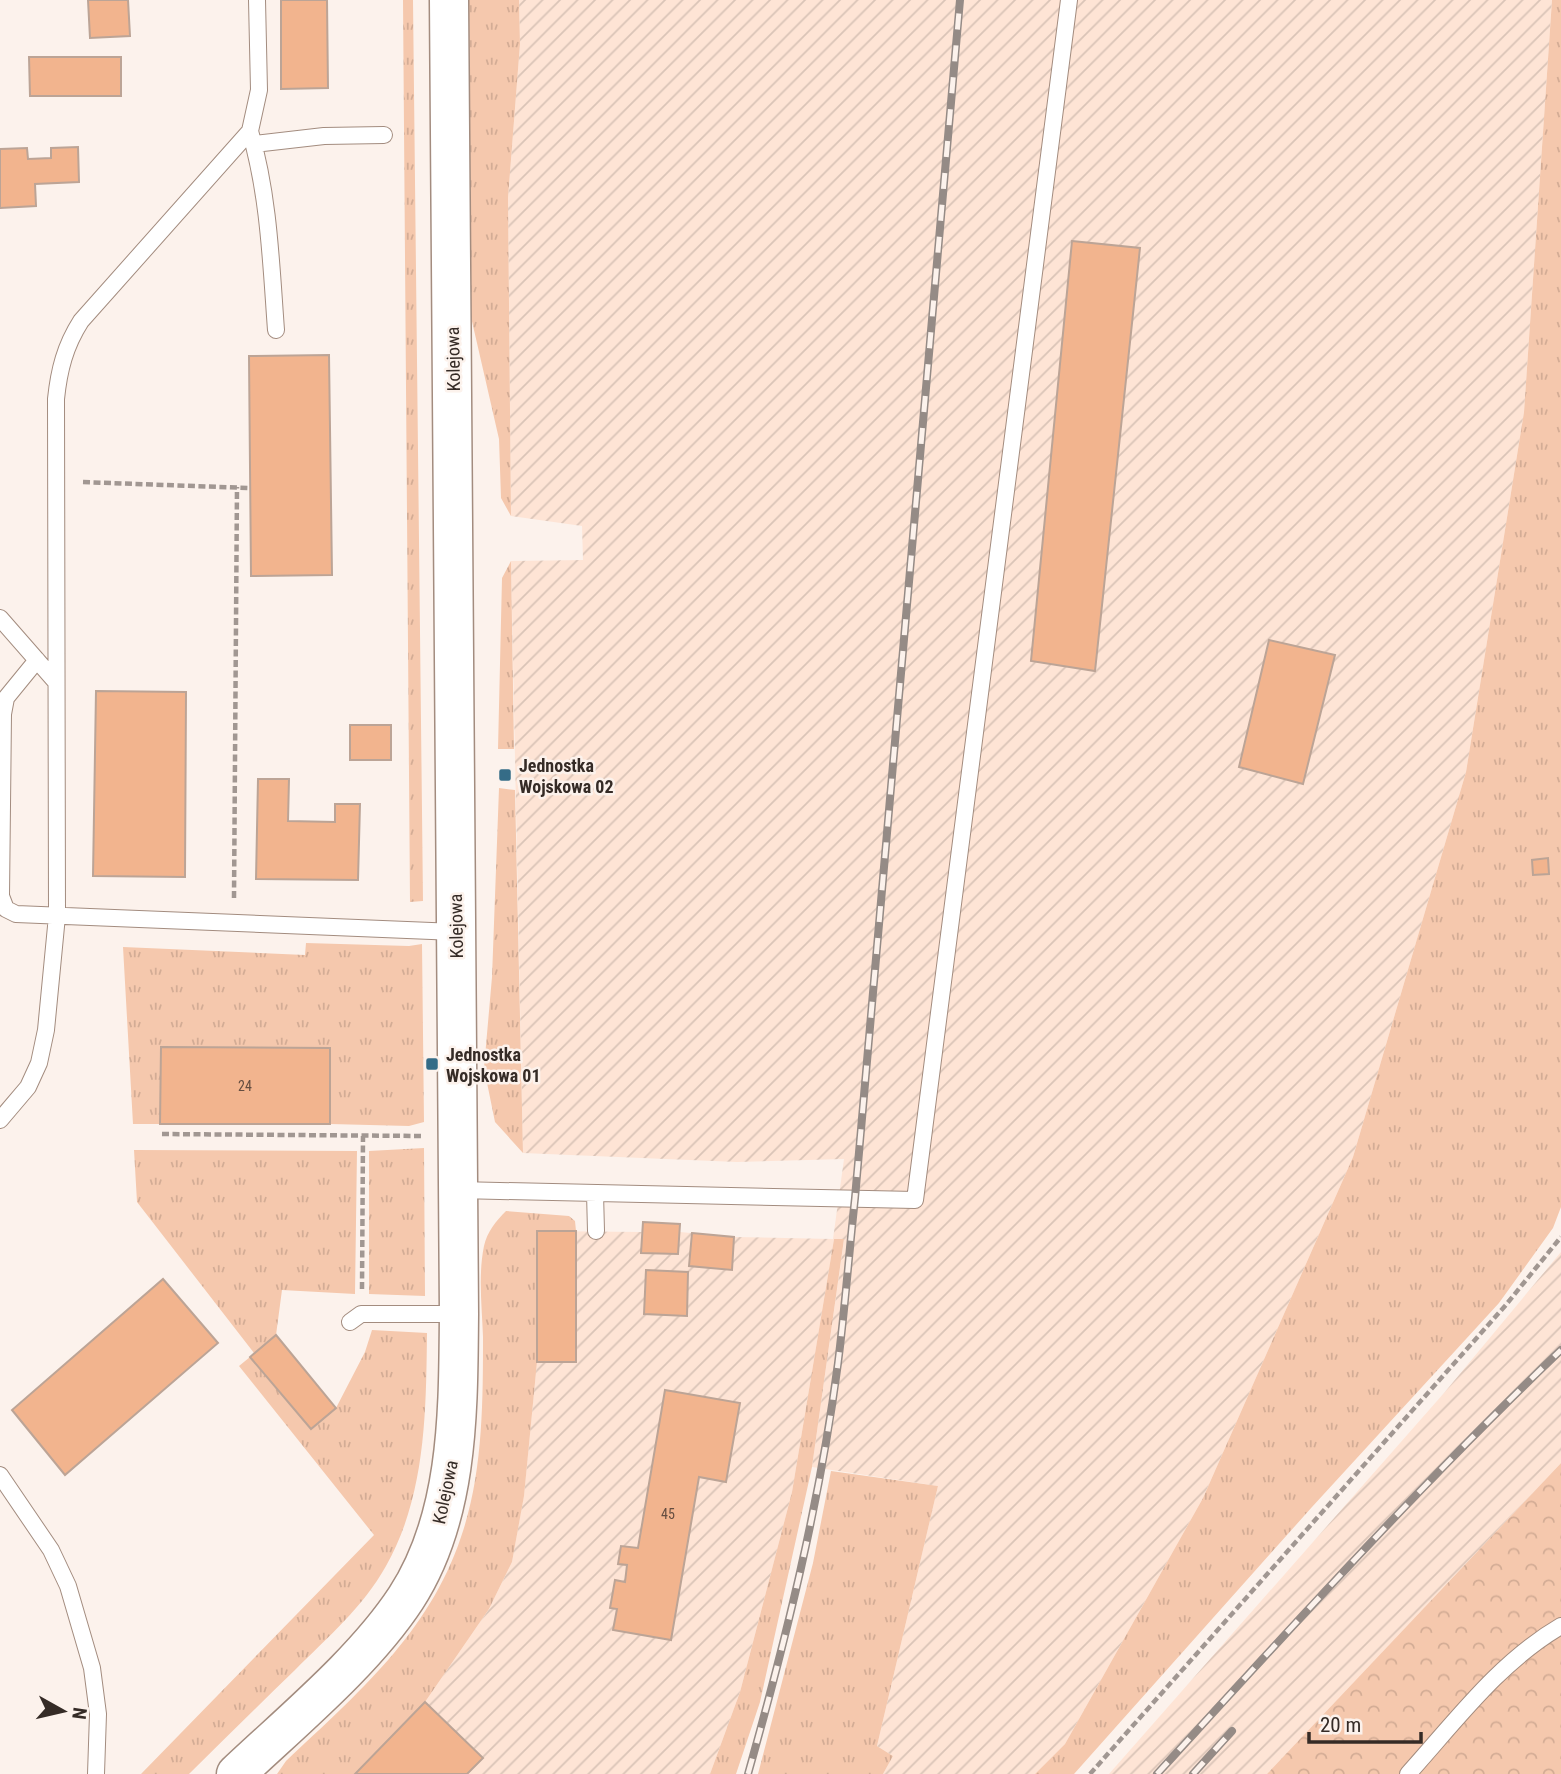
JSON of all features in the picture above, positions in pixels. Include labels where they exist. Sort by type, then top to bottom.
[{"type":"street","name":"Kolejowa","points":[[243,1772],[362,1654],[394,1616],[423,1567],[436,1531],[447,1491],[453,1451],[458,1401],[459,1314],[454,376],[449,0]]},
{"type":"lane","points":[[257,0],[259,90],[252,137],[267,205],[276,330]]},
{"type":"lane","points":[[458,1190],[915,1200],[1069,0]]},
{"type":"lane","points":[[0,1119],[28,1087],[39,1063],[46,1030],[57,916],[56,399],[60,369],[70,338],[81,321],[252,137],[384,135]]},
{"type":"lane","points":[[0,618],[56,682]]},
{"type":"lane","points":[[37,660],[6,698],[3,714],[1,896],[6,909],[16,914],[456,932]]},
{"type":"lane","points":[[596,1193],[596,1231]]},
{"type":"lane","points":[[350,1322],[367,1313],[459,1314]]},
{"type":"lane","points":[[0,1475],[51,1550],[68,1587],[92,1668],[98,1714],[96,1774]]},
{"type":"lane","points":[[1408,1774],[1508,1664],[1561,1626]]},
{"type":"path","points":[[56,482],[250,488]]},
{"type":"path","points":[[233,899],[237,487]]},
{"type":"path","points":[[162,1134],[429,1135]]},
{"type":"path","points":[[363,1136],[362,1296],[367,1313]]},
{"type":"path","points":[[1090,1774],[1505,1306],[1561,1237]]},
{"type":"shaded area","points":[[519,0],[1552,0],[1524,412],[1466,772],[1353,1157],[1203,1498],[1065,1744],[1035,1774],[883,1774],[893,1756],[877,1746],[938,1486],[812,1467],[844,1240],[834,1239],[792,1492],[740,1692],[710,1774],[355,1774],[425,1702],[489,1609],[512,1562],[524,1495],[537,1362],[537,1231],[642,1232],[643,1222],[680,1224],[680,1232],[734,1237],[833,1239],[844,1159],[737,1162],[523,1153],[511,561],[583,560],[582,526],[511,516],[508,198],[520,44]]},
{"type":"shaded area","points":[[1561,1252],[1561,1463],[1267,1774],[1109,1774],[1444,1393]]},
{"type":"green space","points":[[403,0],[413,0],[423,901],[410,902]]},
{"type":"green space","points":[[469,0],[519,0],[520,44],[508,198],[511,516],[501,498],[499,439],[471,317]]},
{"type":"green space","points":[[1552,0],[1561,0],[1561,1207],[1553,1228],[1499,1303],[1312,1507],[1074,1774],[1035,1774],[1065,1744],[1203,1498],[1353,1157],[1466,772],[1524,412]]},
{"type":"green space","points":[[511,561],[514,749],[498,749],[502,578]]},
{"type":"green space","points":[[499,788],[515,790],[523,1153],[495,1122],[484,1068],[492,977]]},
{"type":"green space","points":[[306,943],[409,946],[422,944],[424,1122],[409,1126],[330,1124],[330,1049],[161,1047],[160,1124],[133,1124],[123,947],[305,955]]},
{"type":"green space","points":[[424,1148],[425,1296],[369,1294],[369,1151]]},
{"type":"green space","points":[[134,1150],[357,1151],[355,1294],[282,1290],[276,1335],[254,1353],[137,1202]]},
{"type":"green space","points":[[506,1211],[569,1216],[575,1221],[576,1231],[537,1232],[537,1362],[524,1496],[512,1562],[489,1609],[425,1702],[355,1774],[277,1774],[286,1761],[364,1686],[410,1632],[430,1603],[461,1537],[474,1488],[480,1438],[483,1387],[482,1257],[490,1231]]},
{"type":"green space","points":[[834,1239],[844,1239],[812,1467],[760,1702],[736,1774],[710,1774],[740,1692],[792,1492]]},
{"type":"green space","points":[[372,1330],[427,1333],[424,1423],[416,1482],[399,1539],[386,1566],[367,1595],[344,1621],[189,1774],[141,1774],[374,1535],[239,1366],[250,1357],[311,1429],[336,1408],[365,1352]]},
{"type":"green space","points":[[1561,1463],[1561,1774],[1267,1774]]},
{"type":"green space","points":[[831,1471],[938,1486],[877,1746],[893,1756],[883,1774],[758,1774],[813,1563]]},
{"type":"building","points":[[88,0],[128,0],[130,36],[90,38]]},
{"type":"building","points":[[281,0],[327,0],[328,88],[281,89]]},
{"type":"building","points":[[29,57],[121,57],[121,96],[30,96]]},
{"type":"building","points":[[78,147],[79,182],[35,184],[36,206],[0,208],[0,149],[27,148],[28,159],[51,158],[51,148]]},
{"type":"building","points":[[1072,241],[1140,248],[1095,671],[1031,661]]},
{"type":"building","points":[[329,355],[332,575],[251,576],[249,356]]},
{"type":"building","points":[[1269,640],[1335,655],[1303,784],[1239,767]]},
{"type":"building","points":[[96,691],[186,692],[185,877],[93,876]]},
{"type":"building","points":[[350,725],[391,725],[391,760],[350,760]]},
{"type":"building","points":[[258,779],[289,779],[288,821],[335,822],[335,804],[360,804],[358,880],[256,879]]},
{"type":"building","points":[[1548,858],[1549,874],[1533,875],[1532,860]]},
{"type":"building","points":[[161,1047],[330,1048],[330,1124],[160,1124]]},
{"type":"building","points":[[643,1222],[680,1224],[678,1254],[641,1253]]},
{"type":"building","points":[[537,1231],[576,1231],[576,1362],[537,1362]]},
{"type":"building","points":[[692,1233],[734,1237],[732,1270],[689,1266]]},
{"type":"building","points":[[646,1270],[688,1272],[687,1316],[644,1314]]},
{"type":"building","points":[[163,1279],[218,1343],[65,1475],[12,1410]]},
{"type":"building","points":[[276,1335],[336,1408],[311,1429],[250,1357]]},
{"type":"building","points":[[665,1390],[740,1403],[726,1482],[699,1477],[671,1640],[613,1630],[617,1609],[610,1608],[615,1580],[625,1582],[627,1565],[618,1564],[621,1546],[638,1548]]},
{"type":"building","points":[[425,1702],[483,1758],[467,1774],[355,1774]]},
{"type":"railway","points":[[748,1774],[776,1672],[812,1519],[831,1415],[840,1342],[855,1198],[960,0]]},
{"type":"railway","points":[[1157,1774],[1406,1506],[1561,1350]]},
{"type":"railway","points":[[1193,1774],[1232,1731]]},
{"type":"place","name":"Jednostka Wojskowa 02","points":[[505,775]]},
{"type":"place","name":"Jednostka Wojskowa 01","points":[[432,1064]]}]
